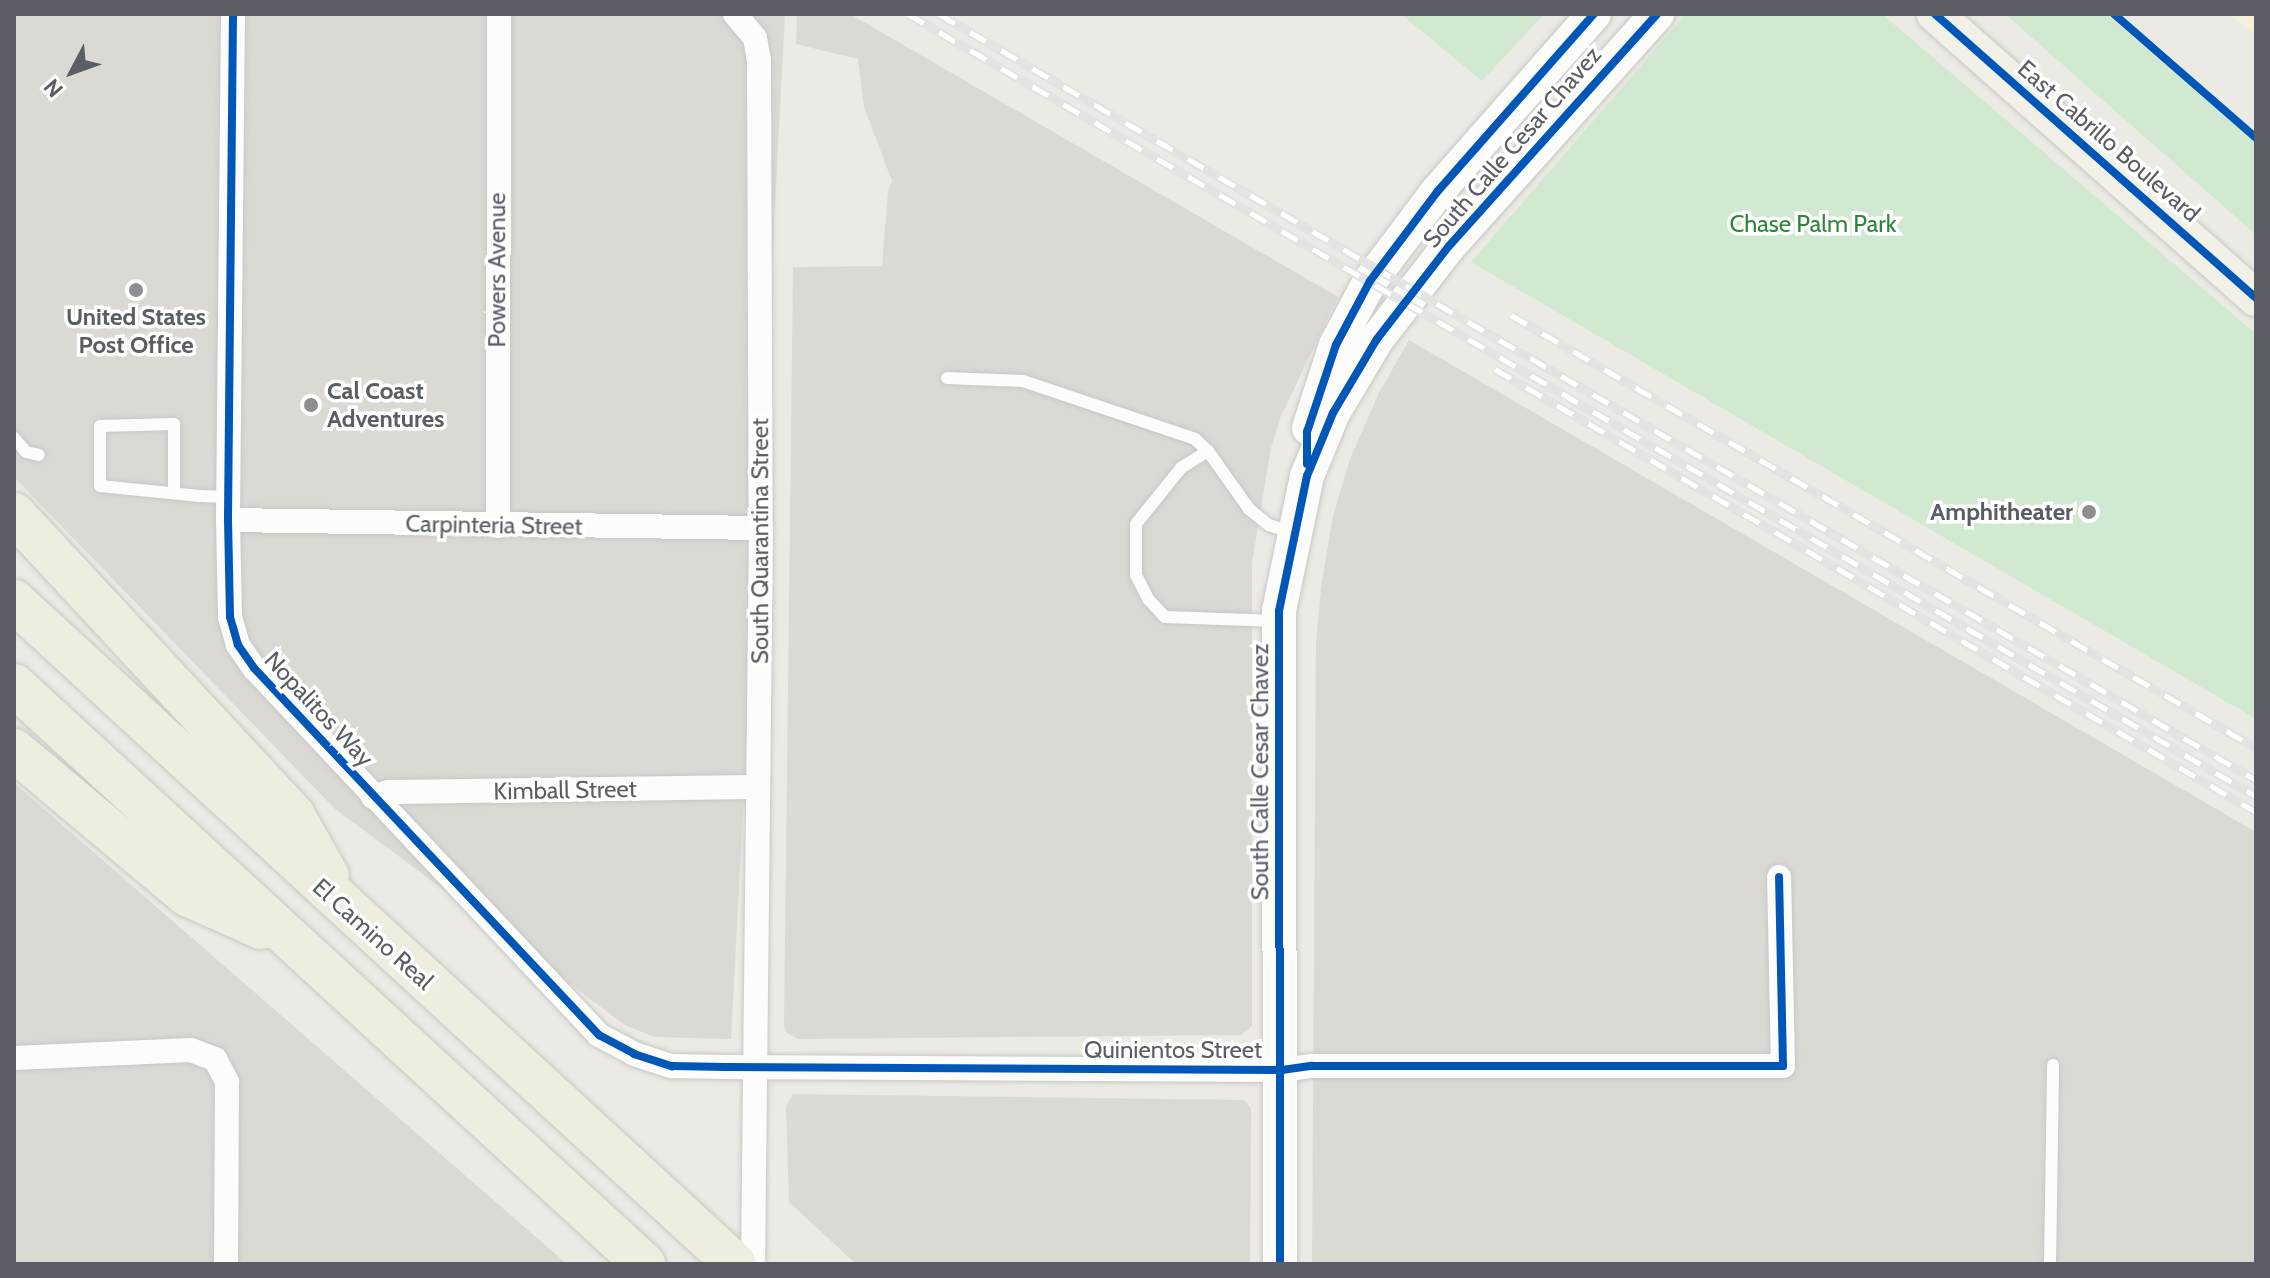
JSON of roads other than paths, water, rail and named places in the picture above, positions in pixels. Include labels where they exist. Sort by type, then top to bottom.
[{"type":"highway","points":[[14,514],[293,814],[349,912]]},
{"type":"highway","name":"El Camino Real","points":[[14,601],[735,1264]]},
{"type":"highway","points":[[14,685],[644,1264]]},
{"type":"highway","points":[[14,750],[187,895],[289,940]]},
{"type":"main road","name":"East Cabrillo Boulevard","points":[[1935,14],[2256,298]]},
{"type":"street","name":"Nopalitos Way","points":[[233,14],[228,509],[230,617],[238,645],[254,668],[373,797],[599,1035],[634,1054],[672,1066],[755,1068]]},
{"type":"street","name":"Powers Avenue","points":[[498,526],[499,14]]},
{"type":"street","name":"South Calle Cesar Chavez","points":[[1307,476],[1307,432],[1336,345],[1370,281],[1437,192],[1594,14]]},
{"type":"street","name":"South Calle Cesar Chavez","points":[[1280,1264],[1279,621],[1307,476],[1333,413],[1377,339],[1469,223],[1657,14]]},
{"type":"street","name":"South Quarantina Street","points":[[738,16],[755,38],[759,61],[761,528],[753,1264]]},
{"type":"street","name":"Carpinteria Street","points":[[228,509],[498,526],[761,528]]},
{"type":"street","name":"Kimball Street","points":[[373,797],[388,792],[757,787]]},
{"type":"street","name":"Quinientos Street","points":[[755,1068],[1282,1070],[1312,1066],[1783,1066],[1779,877]]},
{"type":"street","points":[[14,1058],[191,1050],[215,1059],[227,1082],[226,1264]]},
{"type":"lane","points":[[947,378],[1023,381],[1178,433],[1208,451],[1249,509],[1269,525],[1294,533]]},
{"type":"lane","points":[[174,493],[174,424],[100,426],[100,486],[174,493],[228,509]]},
{"type":"lane","points":[[14,438],[26,452],[39,455]]},
{"type":"lane","points":[[1208,451],[1181,468],[1136,524],[1136,575],[1156,610],[1165,617],[1279,621]]},
{"type":"lane","points":[[2050,1264],[2053,1065]]},
{"type":"railway","points":[[908,14],[2256,796]]},
{"type":"railway","points":[[939,14],[2256,780]]},
{"type":"railway","points":[[1511,315],[2256,748]]},
{"type":"railway","points":[[1495,369],[2256,812]]},
{"type":"place","name":"United States Post Office","points":[[136,290]]},
{"type":"place","name":"Cal Coast Adventures","points":[[311,405]]},
{"type":"place","name":"Amphitheater","points":[[2089,512]]},
{"type":"park label","name":"Chase Palm Park","points":[[1813,224]]}]
